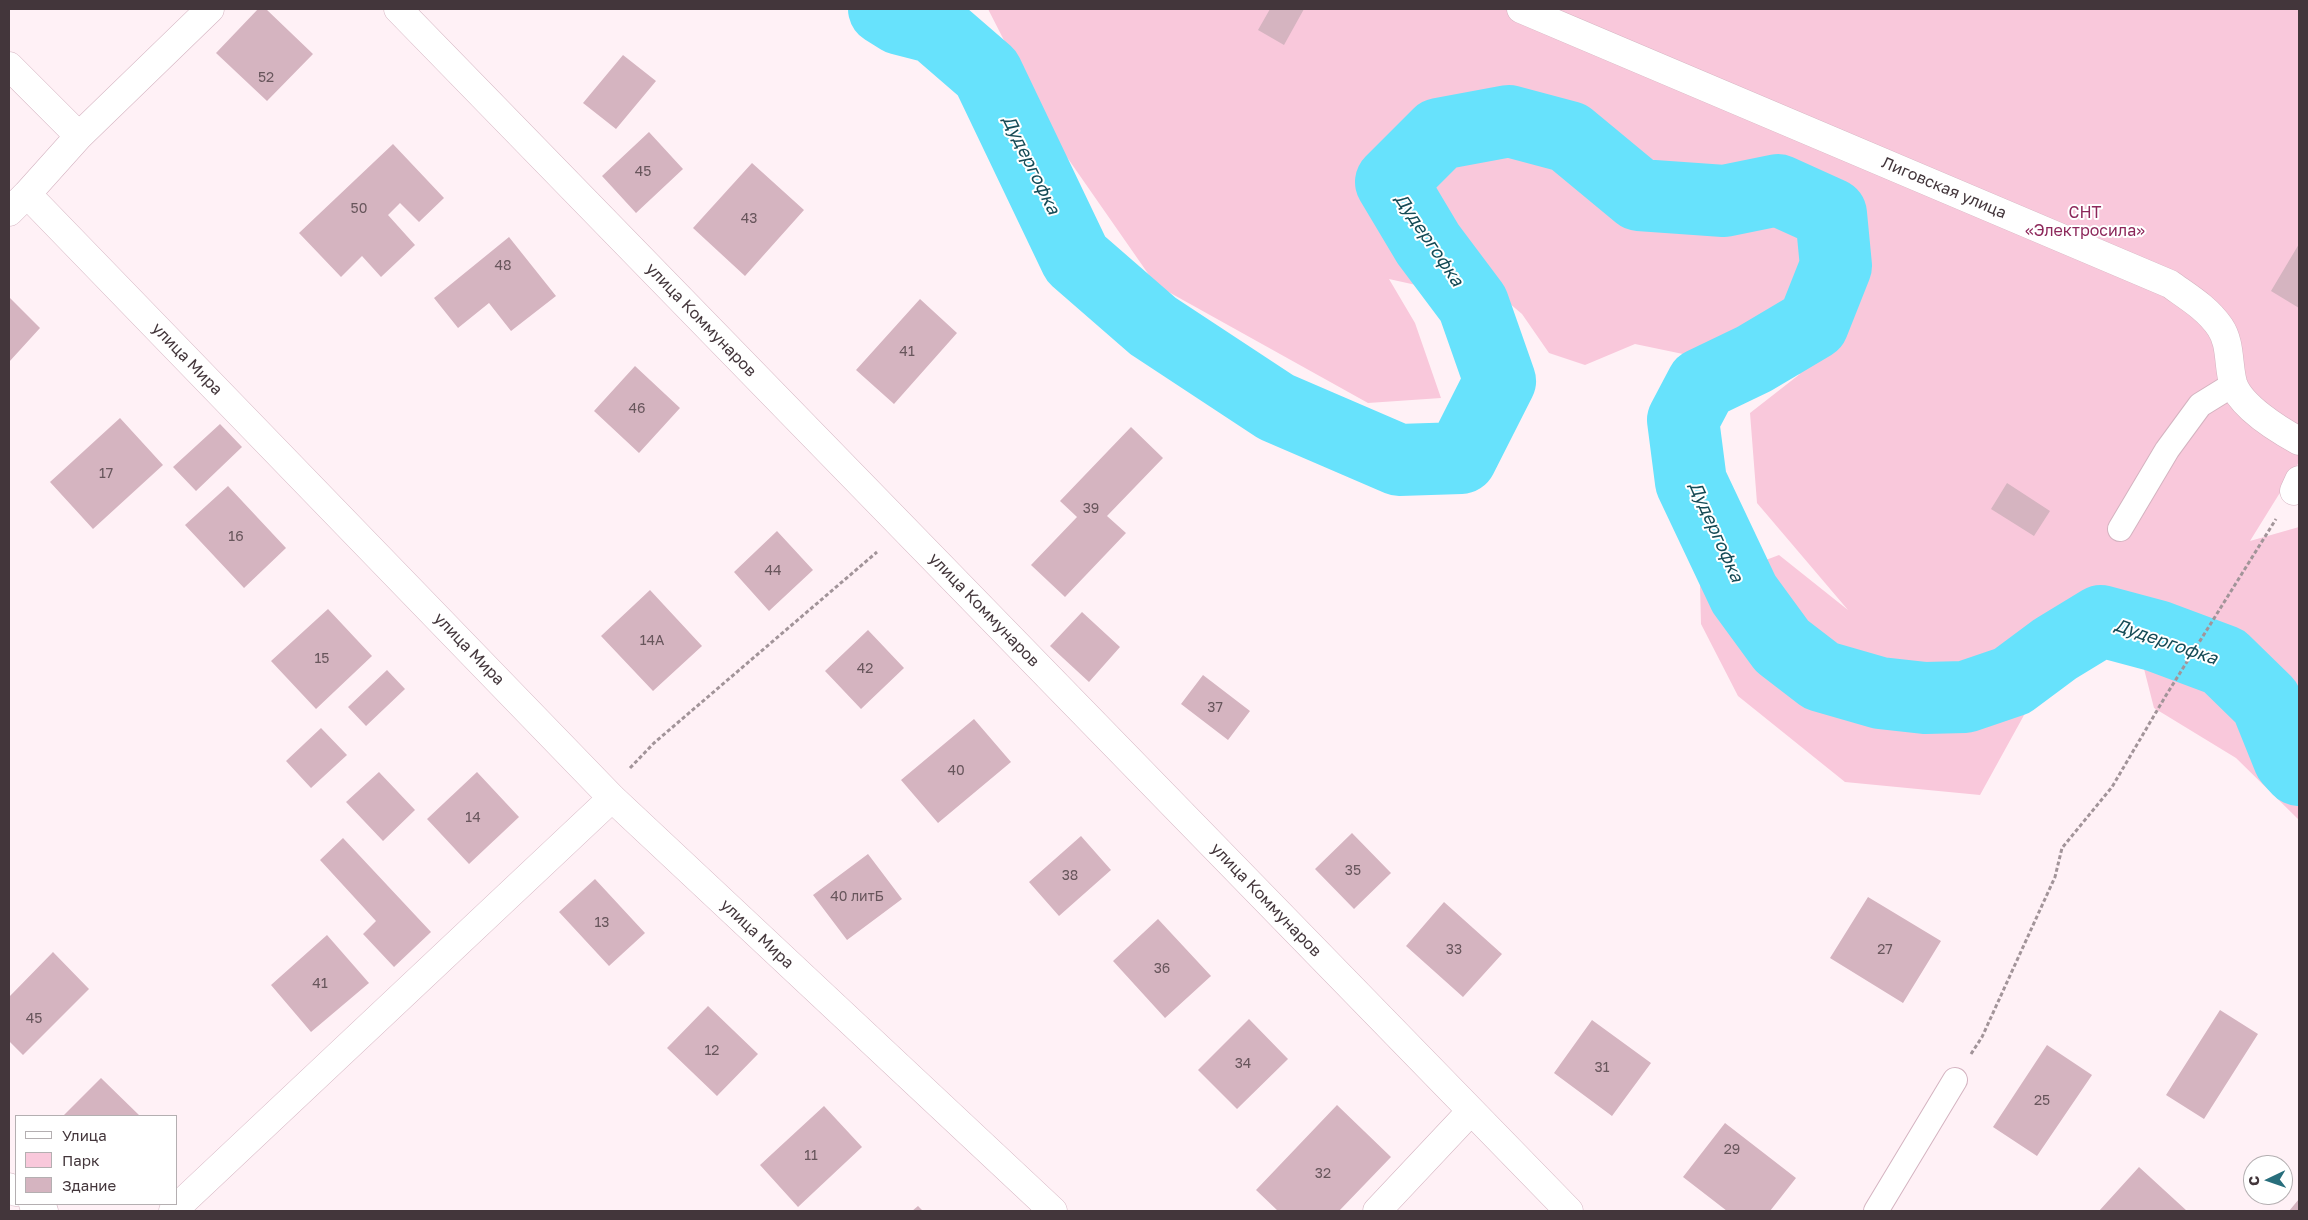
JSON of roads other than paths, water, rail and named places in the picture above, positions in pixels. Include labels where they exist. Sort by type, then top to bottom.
[{"type":"street","name":"улица Мира","points":[[210,9],[79,136],[18,203],[612,798],[1053,1211]]},
{"type":"street","name":"улица Коммунаров","points":[[398,9],[1569,1211]]},
{"type":"street","name":"Лиговская улица","points":[[1521,9],[2170,284],[2205,309],[2221,328],[2229,353],[2234,384],[2248,406],[2299,440]]},
{"type":"street","points":[[9,66],[79,136]]},
{"type":"street","points":[[174,1211],[612,798]]},
{"type":"street","points":[[1377,1211],[1471,1111]]},
{"type":"lane","points":[[2120,528],[2167,450],[2200,405],[2234,384]]},
{"type":"lane","points":[[1876,1211],[1955,1080]]},
{"type":"waterway","name":"Дудергофка","points":[[884,9],[900,19],[935,28],[987,73],[1076,259],[1153,326],[1276,407],[1399,460],[1461,458],[1500,381],[1473,304],[1428,244],[1391,182],[1439,134],[1509,121],[1569,137],[1639,195],[1724,201],[1778,190],[1831,214],[1836,266],[1813,324],[1754,359],[1702,384],[1683,420],[1691,482],[1744,594],[1782,646],[1821,676],[1880,693],[1925,698],[1965,697],[2012,681],[2055,649],[2101,621],[2157,636],[2224,661],[2266,702],[2289,759],[2299,770]]},
{"type":"park label","name":"СНТ «Электросила»","points":[[2085,222]]}]
